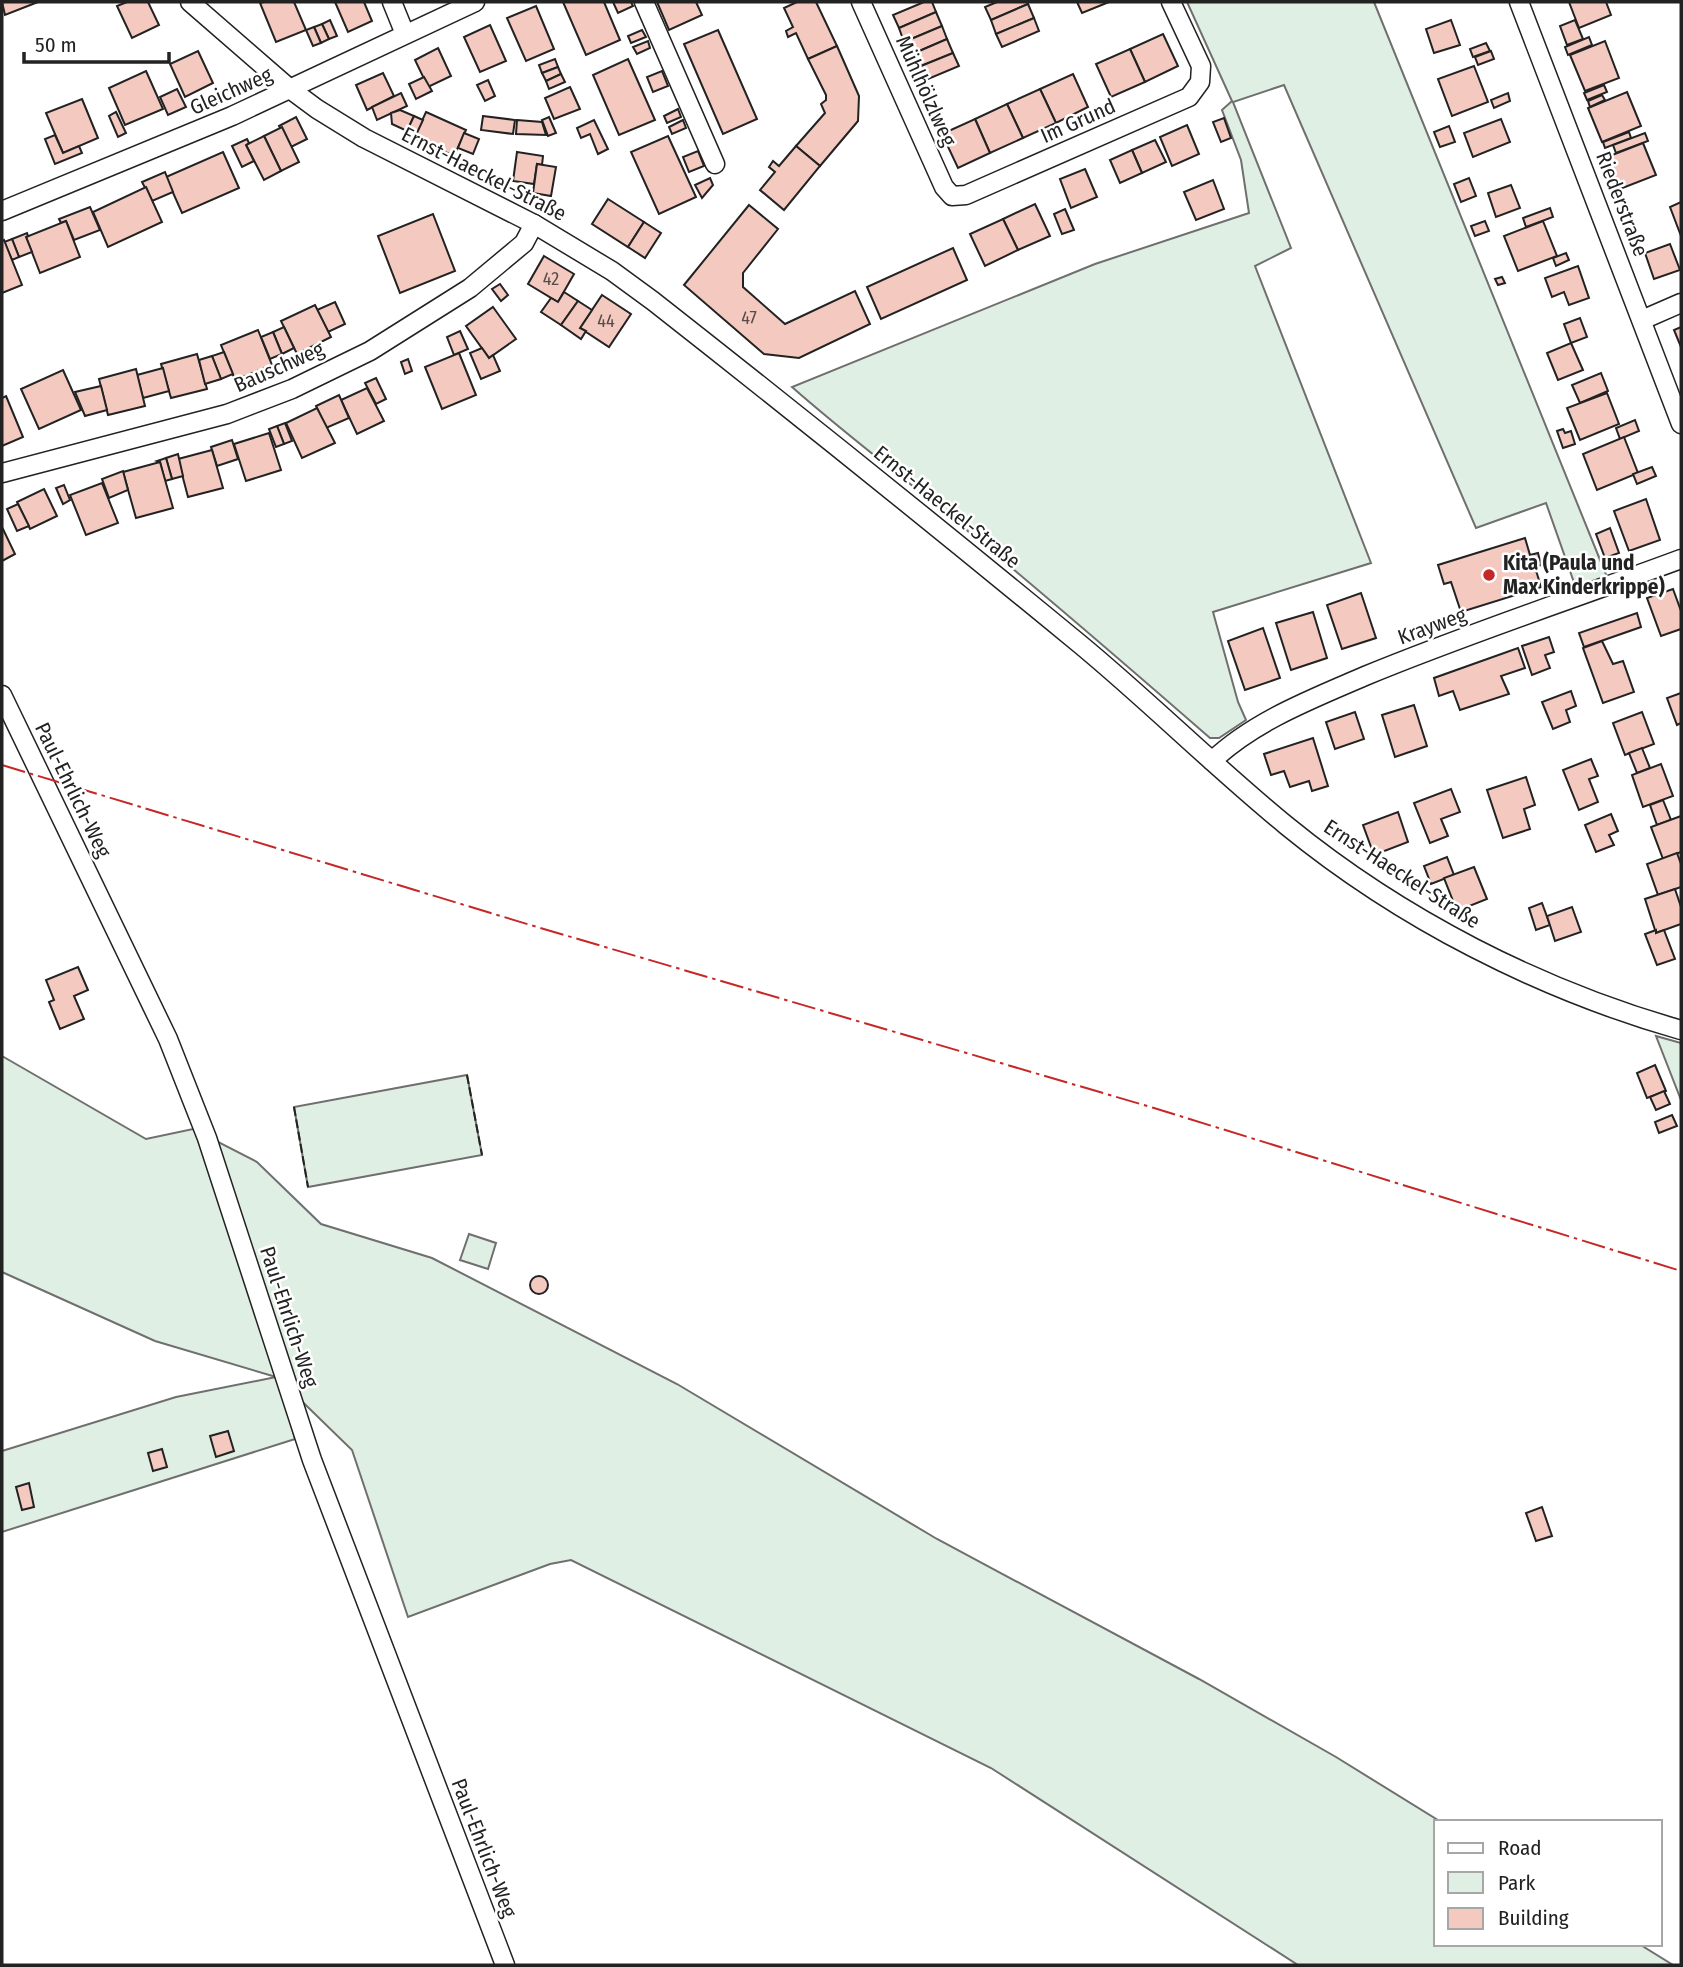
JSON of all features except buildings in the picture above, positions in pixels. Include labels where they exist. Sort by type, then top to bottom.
[{"type":"street","name":"Ernst-Haeckel-Straße","points":[[190,2],[290,89],[364,138],[534,224],[612,271],[653,301],[1084,648],[1289,827],[1344,868],[1478,949],[1560,987],[1681,1030]]},
{"type":"street","points":[[392,2],[405,34]]},
{"type":"street","name":"Gleichweg","points":[[2,211],[233,116],[475,2]]},
{"type":"street","points":[[644,2],[715,164]]},
{"type":"street","name":"Mühlhölzlweg","points":[[861,2],[944,187],[952,196]]},
{"type":"street","name":"Im Grund","points":[[952,196],[966,195],[1189,97],[1200,82],[1200,66],[1171,2]]},
{"type":"street","name":"Riederstraße","points":[[1519,2],[1681,424]]},
{"type":"street","name":"Bauschweg","points":[[2,473],[228,414],[292,389],[370,351],[470,288],[524,243],[534,224]]},
{"type":"street","points":[[1642,320],[1681,303]]},
{"type":"street","name":"Krayweg","points":[[1212,761],[1230,744],[1301,703],[1418,654],[1681,559]]},
{"type":"street","name":"Paul-Ehrlich-Weg","points":[[2,695],[167,1039],[207,1138],[312,1460],[505,1965]]},
{"type":"green space","points":[[1187,2],[1374,2],[1607,577],[1576,588],[1546,503],[1476,528],[1284,85],[1233,102],[1291,248],[1255,266],[1371,563],[1213,612],[1238,702],[1246,720],[1219,738],[1210,738],[1017,572],[792,387],[1095,264],[1249,213],[1241,160],[1222,110],[1232,101]]},
{"type":"green space","points":[[1656,1036],[1681,1043],[1681,1100]]},
{"type":"green space","points":[[2,1056],[146,1139],[193,1129],[257,1162],[321,1224],[432,1258],[677,1384],[937,1539],[1199,1679],[1336,1757],[1438,1820],[1434,1820],[1434,1946],[1642,1946],[1673,1965],[1298,1965],[991,1768],[571,1560],[550,1564],[408,1617],[352,1450],[279,1379],[295,1439],[2,1532],[2,1451],[176,1397],[276,1377],[155,1341],[2,1272]]},
{"type":"green space","points":[[467,1075],[482,1155],[308,1187],[294,1107]]},
{"type":"green space","points":[[469,1234],[496,1243],[488,1269],[460,1260]]},
{"type":"fence","points":[[467,1075],[482,1155]]},
{"type":"fence","points":[[294,1107],[308,1187]]},
{"type":"power","points":[[2,765],[537,927],[1154,1108],[1681,1271]]},
{"type":"place","name":"Kita (Paula und Max Kinderkrippe)","points":[[1489,575]]}]
